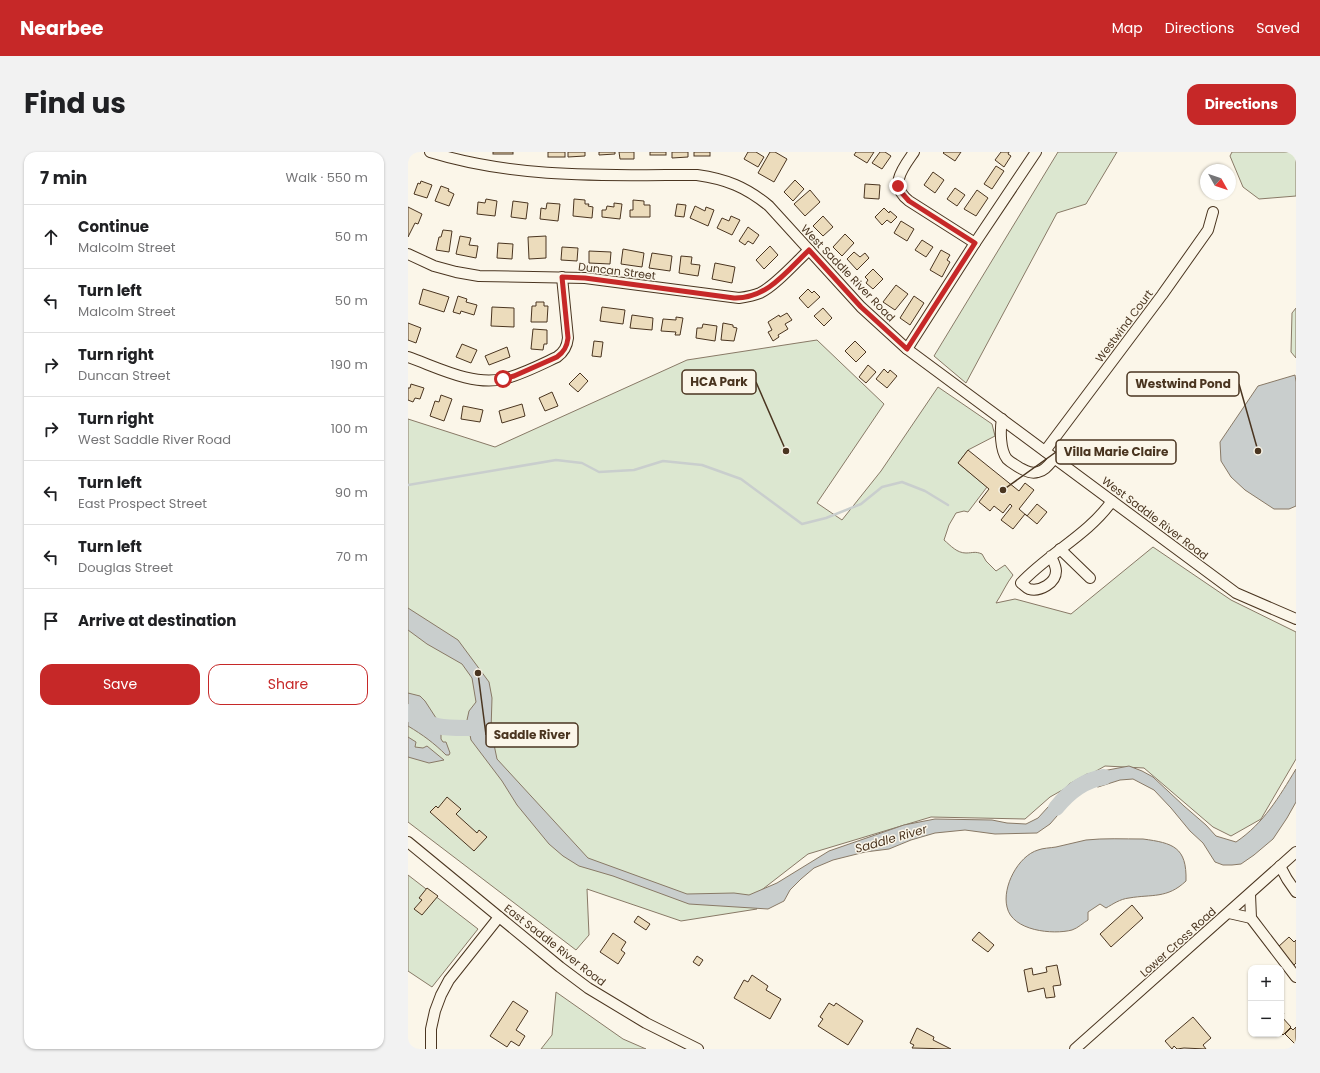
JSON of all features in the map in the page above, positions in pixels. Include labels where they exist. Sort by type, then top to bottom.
[{"type":"street","name":"West Saddle River Road","points":[[430,152],[505,169],[546,174],[586,176],[697,175],[713,177],[733,183],[756,196],[769,206],[861,307],[907,349],[1236,593],[1296,619]]},
{"type":"street","points":[[914,152],[898,178],[898,186],[901,192],[909,201],[975,243]]},
{"type":"street","points":[[907,349],[1036,152]]},
{"type":"street","name":"Westwind Court","points":[[1045,451],[1158,302],[1208,230],[1213,212]]},
{"type":"street","name":"Duncan Street","points":[[408,254],[434,266],[456,272],[532,277],[585,278],[734,298],[750,297],[768,288],[809,250]]},
{"type":"street","points":[[408,357],[467,378],[490,381],[514,376],[557,357],[563,353],[567,346],[568,338],[562,277]]},
{"type":"street","points":[[1002,419],[1000,433],[1003,447],[1006,458],[1012,463],[1028,472],[1039,472],[1055,458]]},
{"type":"street","points":[[1051,556],[1092,524],[1112,501]]},
{"type":"street","points":[[1060,549],[1090,578]]},
{"type":"street","name":"East Saddle River Road","points":[[408,842],[560,967],[588,988],[646,1024],[698,1049]]},
{"type":"street","name":"Lower Cross Road","points":[[1075,1049],[1296,852]]},
{"type":"street","points":[[1280,866],[1286,879],[1296,892]]},
{"type":"street","points":[[1250,894],[1251,918],[1296,977]]},
{"type":"street","points":[[1229,913],[1251,918]]},
{"type":"street","points":[[431,1049],[431,1029],[435,1011],[441,995],[451,978],[500,917]]},
{"type":"green space","points":[[1058,152],[1117,152],[1086,204],[1057,213],[966,383],[934,356]]},
{"type":"green space","points":[[1232,152],[1296,152],[1296,196],[1259,199],[1243,187],[1236,170],[1236,164],[1233,164],[1230,156]]},
{"type":"green space","points":[[1296,308],[1296,358],[1291,352],[1292,313]]},
{"type":"green space","points":[[817,340],[884,404],[817,503],[842,520],[881,471],[938,387],[992,424],[995,436],[968,450],[958,463],[987,487],[968,512],[964,511],[956,513],[949,525],[944,540],[960,552],[976,552],[982,554],[986,561],[996,571],[1005,565],[1013,575],[996,603],[1015,599],[1071,614],[1153,547],[1231,600],[1296,632],[1296,759],[1261,819],[1231,836],[1213,827],[1144,768],[1105,766],[1050,797],[1025,819],[931,817],[808,854],[750,899],[757,909],[681,921],[587,889],[589,935],[576,950],[408,822],[408,419],[495,447],[687,360]]},
{"type":"green space","points":[[408,875],[478,929],[432,987],[408,971]]},
{"type":"green space","points":[[556,992],[623,1039],[646,1049],[541,1049],[552,1035]]},
{"type":"water","points":[[1295,375],[1296,506],[1289,509],[1274,509],[1245,490],[1231,477],[1221,461],[1220,442],[1258,386]]},
{"type":"water","points":[[408,608],[458,640],[489,682],[492,698],[491,730],[497,759],[588,858],[687,894],[734,893],[749,895],[777,883],[829,851],[904,825],[935,819],[992,820],[1007,823],[1026,824],[1038,818],[1069,784],[1087,774],[1129,766],[1153,777],[1216,836],[1236,842],[1255,827],[1263,818],[1296,769],[1296,802],[1273,839],[1241,864],[1223,865],[1215,862],[1203,843],[1190,831],[1154,790],[1133,779],[1120,780],[1098,787],[1090,784],[1082,784],[1074,789],[1069,795],[1067,803],[1050,824],[1037,833],[995,834],[965,830],[935,833],[911,840],[889,849],[865,852],[833,860],[814,868],[790,890],[784,901],[768,909],[689,904],[613,876],[579,866],[563,856],[549,844],[517,805],[502,781],[471,740],[467,720],[469,711],[476,702],[472,678],[462,664],[427,644],[408,630]]},
{"type":"water","points":[[408,693],[420,696],[425,701],[438,721],[441,731],[441,739],[443,742],[446,742],[450,753],[449,755],[446,755],[428,739],[408,726]]},
{"type":"water","points":[[408,737],[416,742],[415,747],[423,748],[427,746],[444,760],[429,763],[408,757]]},
{"type":"water","points":[[1143,839],[1163,842],[1176,849],[1181,854],[1184,861],[1186,881],[1172,891],[1159,895],[1126,899],[1106,908],[1100,904],[1088,912],[1088,920],[1072,930],[1055,932],[1034,929],[1025,926],[1010,915],[1006,899],[1009,882],[1018,865],[1031,853],[1040,849],[1086,840]]},
{"type":"building","points":[[493,152],[513,152],[513,154],[493,154]]},
{"type":"building","points":[[548,152],[565,152],[565,157],[548,157]]},
{"type":"building","points":[[568,152],[585,152],[585,156],[568,157]]},
{"type":"building","points":[[599,152],[615,152],[615,154],[599,155]]},
{"type":"building","points":[[619,152],[634,152],[634,159],[620,159]]},
{"type":"building","points":[[650,152],[666,152],[666,155],[650,155]]},
{"type":"building","points":[[672,152],[688,152],[688,157],[672,158]]},
{"type":"building","points":[[694,152],[710,152],[710,156],[694,156]]},
{"type":"building","points":[[748,152],[756,152],[764,157],[758,167],[744,159]]},
{"type":"building","points":[[770,152],[775,152],[787,159],[774,182],[758,173]]},
{"type":"building","points":[[856,152],[874,152],[867,163],[854,155]]},
{"type":"building","points":[[880,152],[885,152],[891,156],[882,169],[872,163]]},
{"type":"building","points":[[961,152],[955,161],[943,153]]},
{"type":"building","points":[[1001,152],[1009,152],[1008,154],[1011,156],[1004,167],[995,160]]},
{"type":"building","points":[[996,166],[1004,171],[992,189],[984,184]]},
{"type":"building","points":[[933,172],[944,180],[935,193],[924,185]]},
{"type":"building","points":[[795,180],[804,189],[793,201],[784,192]]},
{"type":"building","points":[[421,181],[432,185],[427,198],[414,194],[418,183],[420,184]]},
{"type":"building","points":[[865,184],[880,185],[879,199],[864,198]]},
{"type":"building","points":[[441,186],[449,189],[448,191],[454,194],[449,206],[435,201]]},
{"type":"building","points":[[955,188],[965,195],[957,206],[947,199]]},
{"type":"building","points":[[810,190],[820,202],[805,216],[794,204]]},
{"type":"building","points":[[977,190],[988,198],[976,216],[964,209]]},
{"type":"building","points":[[486,199],[497,201],[495,216],[477,214],[478,202],[485,203]]},
{"type":"building","points":[[574,199],[585,200],[585,204],[589,204],[588,206],[593,207],[592,218],[573,216]]},
{"type":"building","points":[[633,200],[644,201],[644,205],[650,205],[650,217],[630,217],[630,210],[633,210]]},
{"type":"building","points":[[513,201],[528,203],[526,219],[511,217]]},
{"type":"building","points":[[547,203],[560,204],[558,221],[540,219],[541,208],[546,209]]},
{"type":"building","points":[[614,203],[622,204],[620,219],[602,217],[602,210],[606,210],[607,206],[614,207]]},
{"type":"building","points":[[677,204],[686,205],[684,217],[675,216]]},
{"type":"building","points":[[695,206],[705,211],[706,207],[714,210],[708,226],[690,218]]},
{"type":"building","points":[[408,207],[422,214],[418,224],[415,223],[408,237]]},
{"type":"building","points":[[884,208],[889,213],[890,211],[897,217],[891,223],[887,220],[882,225],[875,217]]},
{"type":"building","points":[[731,216],[740,220],[732,235],[717,228],[722,218],[729,221]]},
{"type":"building","points":[[823,216],[833,227],[823,236],[813,226]]},
{"type":"building","points":[[901,221],[914,229],[907,241],[894,233]]},
{"type":"building","points":[[748,227],[759,235],[753,244],[748,241],[745,245],[739,241]]},
{"type":"building","points":[[443,230],[452,231],[449,252],[436,250],[439,237],[441,237]]},
{"type":"building","points":[[845,234],[854,243],[842,256],[833,247]]},
{"type":"building","points":[[460,236],[471,238],[469,245],[478,246],[476,258],[456,254]]},
{"type":"building","points":[[546,236],[546,258],[529,259],[528,237]]},
{"type":"building","points":[[922,240],[933,247],[926,257],[915,250]]},
{"type":"building","points":[[498,243],[513,244],[512,259],[497,258]]},
{"type":"building","points":[[770,246],[778,255],[764,269],[756,260]]},
{"type":"building","points":[[562,247],[578,248],[577,261],[561,260]]},
{"type":"building","points":[[623,249],[644,253],[642,267],[621,264]]},
{"type":"building","points":[[941,250],[950,255],[947,260],[950,262],[942,277],[930,270]]},
{"type":"building","points":[[589,251],[611,252],[610,264],[589,263]]},
{"type":"building","points":[[854,252],[860,257],[865,253],[869,258],[857,270],[847,259]]},
{"type":"building","points":[[652,253],[672,256],[670,271],[649,268]]},
{"type":"building","points":[[681,256],[692,257],[691,264],[700,265],[698,276],[679,273]]},
{"type":"building","points":[[715,263],[735,267],[732,283],[712,279]]},
{"type":"building","points":[[873,269],[883,279],[873,289],[866,283],[868,280],[865,277]]},
{"type":"building","points":[[896,285],[908,294],[895,310],[883,302]]},
{"type":"building","points":[[423,289],[449,297],[444,312],[419,304]]},
{"type":"building","points":[[808,289],[812,293],[814,291],[820,297],[808,308],[799,298]]},
{"type":"building","points":[[458,296],[467,299],[466,302],[477,305],[474,315],[461,311],[460,314],[453,312]]},
{"type":"building","points":[[914,296],[924,303],[910,325],[900,318]]},
{"type":"building","points":[[536,302],[544,302],[544,306],[548,306],[547,322],[531,322],[532,306],[536,306]]},
{"type":"building","points":[[492,307],[514,308],[514,327],[491,326]]},
{"type":"building","points":[[602,307],[625,310],[623,324],[600,321]]},
{"type":"building","points":[[823,308],[832,318],[824,326],[814,316]]},
{"type":"building","points":[[787,313],[792,320],[785,324],[788,329],[778,335],[779,337],[773,341],[768,332],[772,330],[768,322],[779,315],[780,317]]},
{"type":"building","points":[[632,315],[653,318],[652,330],[630,328]]},
{"type":"building","points":[[676,317],[683,318],[680,335],[675,335],[676,332],[661,331],[663,319],[676,320]]},
{"type":"building","points":[[408,323],[421,328],[416,343],[408,340]]},
{"type":"building","points":[[723,323],[733,325],[733,327],[737,328],[734,341],[721,340]]},
{"type":"building","points":[[703,324],[717,326],[715,341],[696,338],[697,328],[702,328]]},
{"type":"building","points":[[533,329],[547,330],[547,344],[544,344],[543,350],[531,349]]},
{"type":"building","points":[[594,341],[603,342],[601,357],[592,356]]},
{"type":"building","points":[[855,341],[866,352],[856,362],[845,351]]},
{"type":"building","points":[[462,344],[477,350],[471,363],[456,357]]},
{"type":"building","points":[[507,347],[510,357],[489,365],[485,356]]},
{"type":"building","points":[[868,365],[876,372],[866,383],[859,377]]},
{"type":"building","points":[[884,369],[888,373],[890,370],[897,376],[887,388],[876,379]]},
{"type":"building","points":[[580,373],[588,381],[578,392],[569,384]]},
{"type":"building","points":[[411,384],[424,388],[420,399],[415,398],[413,402],[408,400],[408,388],[410,388]]},
{"type":"building","points":[[552,392],[558,406],[545,411],[539,398]]},
{"type":"building","points":[[441,395],[452,399],[444,421],[430,416],[435,401],[439,402]]},
{"type":"building","points":[[522,404],[525,416],[502,423],[499,411]]},
{"type":"building","points":[[463,406],[483,410],[480,422],[461,419]]},
{"type":"building","points":[[968,450],[1019,491],[1025,483],[1034,490],[1019,509],[1025,514],[1013,529],[1001,520],[1012,506],[1010,504],[1003,513],[994,506],[990,511],[979,502],[989,489],[958,463]]},
{"type":"building","points":[[1037,504],[1047,512],[1037,524],[1027,516]]},
{"type":"building","points":[[447,797],[461,809],[456,814],[477,833],[479,830],[487,837],[474,851],[430,812],[436,806],[438,808]]},
{"type":"building","points":[[427,888],[438,896],[422,915],[414,909],[422,900],[419,898]]},
{"type":"building","points":[[1132,905],[1143,918],[1111,947],[1100,934]]},
{"type":"building","points":[[638,916],[650,924],[646,930],[634,922]]},
{"type":"building","points":[[979,932],[994,945],[988,952],[972,940]]},
{"type":"building","points":[[613,933],[626,942],[621,950],[625,953],[618,964],[600,952]]},
{"type":"building","points":[[1289,937],[1294,942],[1296,940],[1296,963],[1294,965],[1278,947]]},
{"type":"building","points":[[697,956],[703,960],[699,966],[693,962]]},
{"type":"building","points":[[1057,965],[1061,985],[1053,986],[1055,997],[1046,998],[1044,988],[1028,992],[1024,970],[1032,968],[1033,975],[1047,972],[1046,967]]},
{"type":"building","points":[[752,975],[768,986],[766,990],[781,999],[770,1019],[734,998],[744,980],[748,982]]},
{"type":"building","points":[[513,1001],[528,1011],[516,1030],[525,1036],[519,1046],[511,1041],[507,1047],[490,1036]]},
{"type":"building","points":[[829,1003],[834,1006],[836,1003],[863,1021],[848,1045],[818,1026],[823,1019],[820,1017]]},
{"type":"building","points":[[1193,1017],[1211,1038],[1203,1045],[1206,1049],[1177,1049],[1174,1046],[1172,1049],[1165,1041]]},
{"type":"building","points":[[1284,1019],[1291,1027],[1284,1034]]},
{"type":"building","points":[[1296,1027],[1295,1044],[1285,1034],[1291,1028],[1293,1030]]},
{"type":"building","points":[[917,1028],[934,1037],[933,1040],[951,1049],[912,1048],[914,1045],[910,1043]]},
{"type":"waterway","points":[[408,485],[556,460],[582,463],[599,472],[634,470],[663,461],[702,465],[741,479],[802,524],[826,518],[861,504],[882,487],[902,482],[925,491],[948,505]]},
{"type":"waterway","name":"Saddle River","points":[[408,712],[425,722],[440,727],[476,728],[483,741]]},
{"type":"waterway","name":"Saddle River","points":[[1056,808],[1077,788],[1090,781],[1104,777]]},
{"type":"place","name":"HCA Park","points":[[786,451]]},
{"type":"place","name":"Westwind Pond","points":[[1258,451]]},
{"type":"place","name":"Villa Marie Claire","points":[[1003,490]]},
{"type":"place","name":"Saddle River","points":[[478,673]]},
{"type":"route","points":[[503,379],[514,376],[563,353],[567,346],[568,338],[562,277],[585,278],[734,298],[750,297],[768,288],[809,250],[861,307],[907,349],[975,243],[909,201],[898,186]]}]
